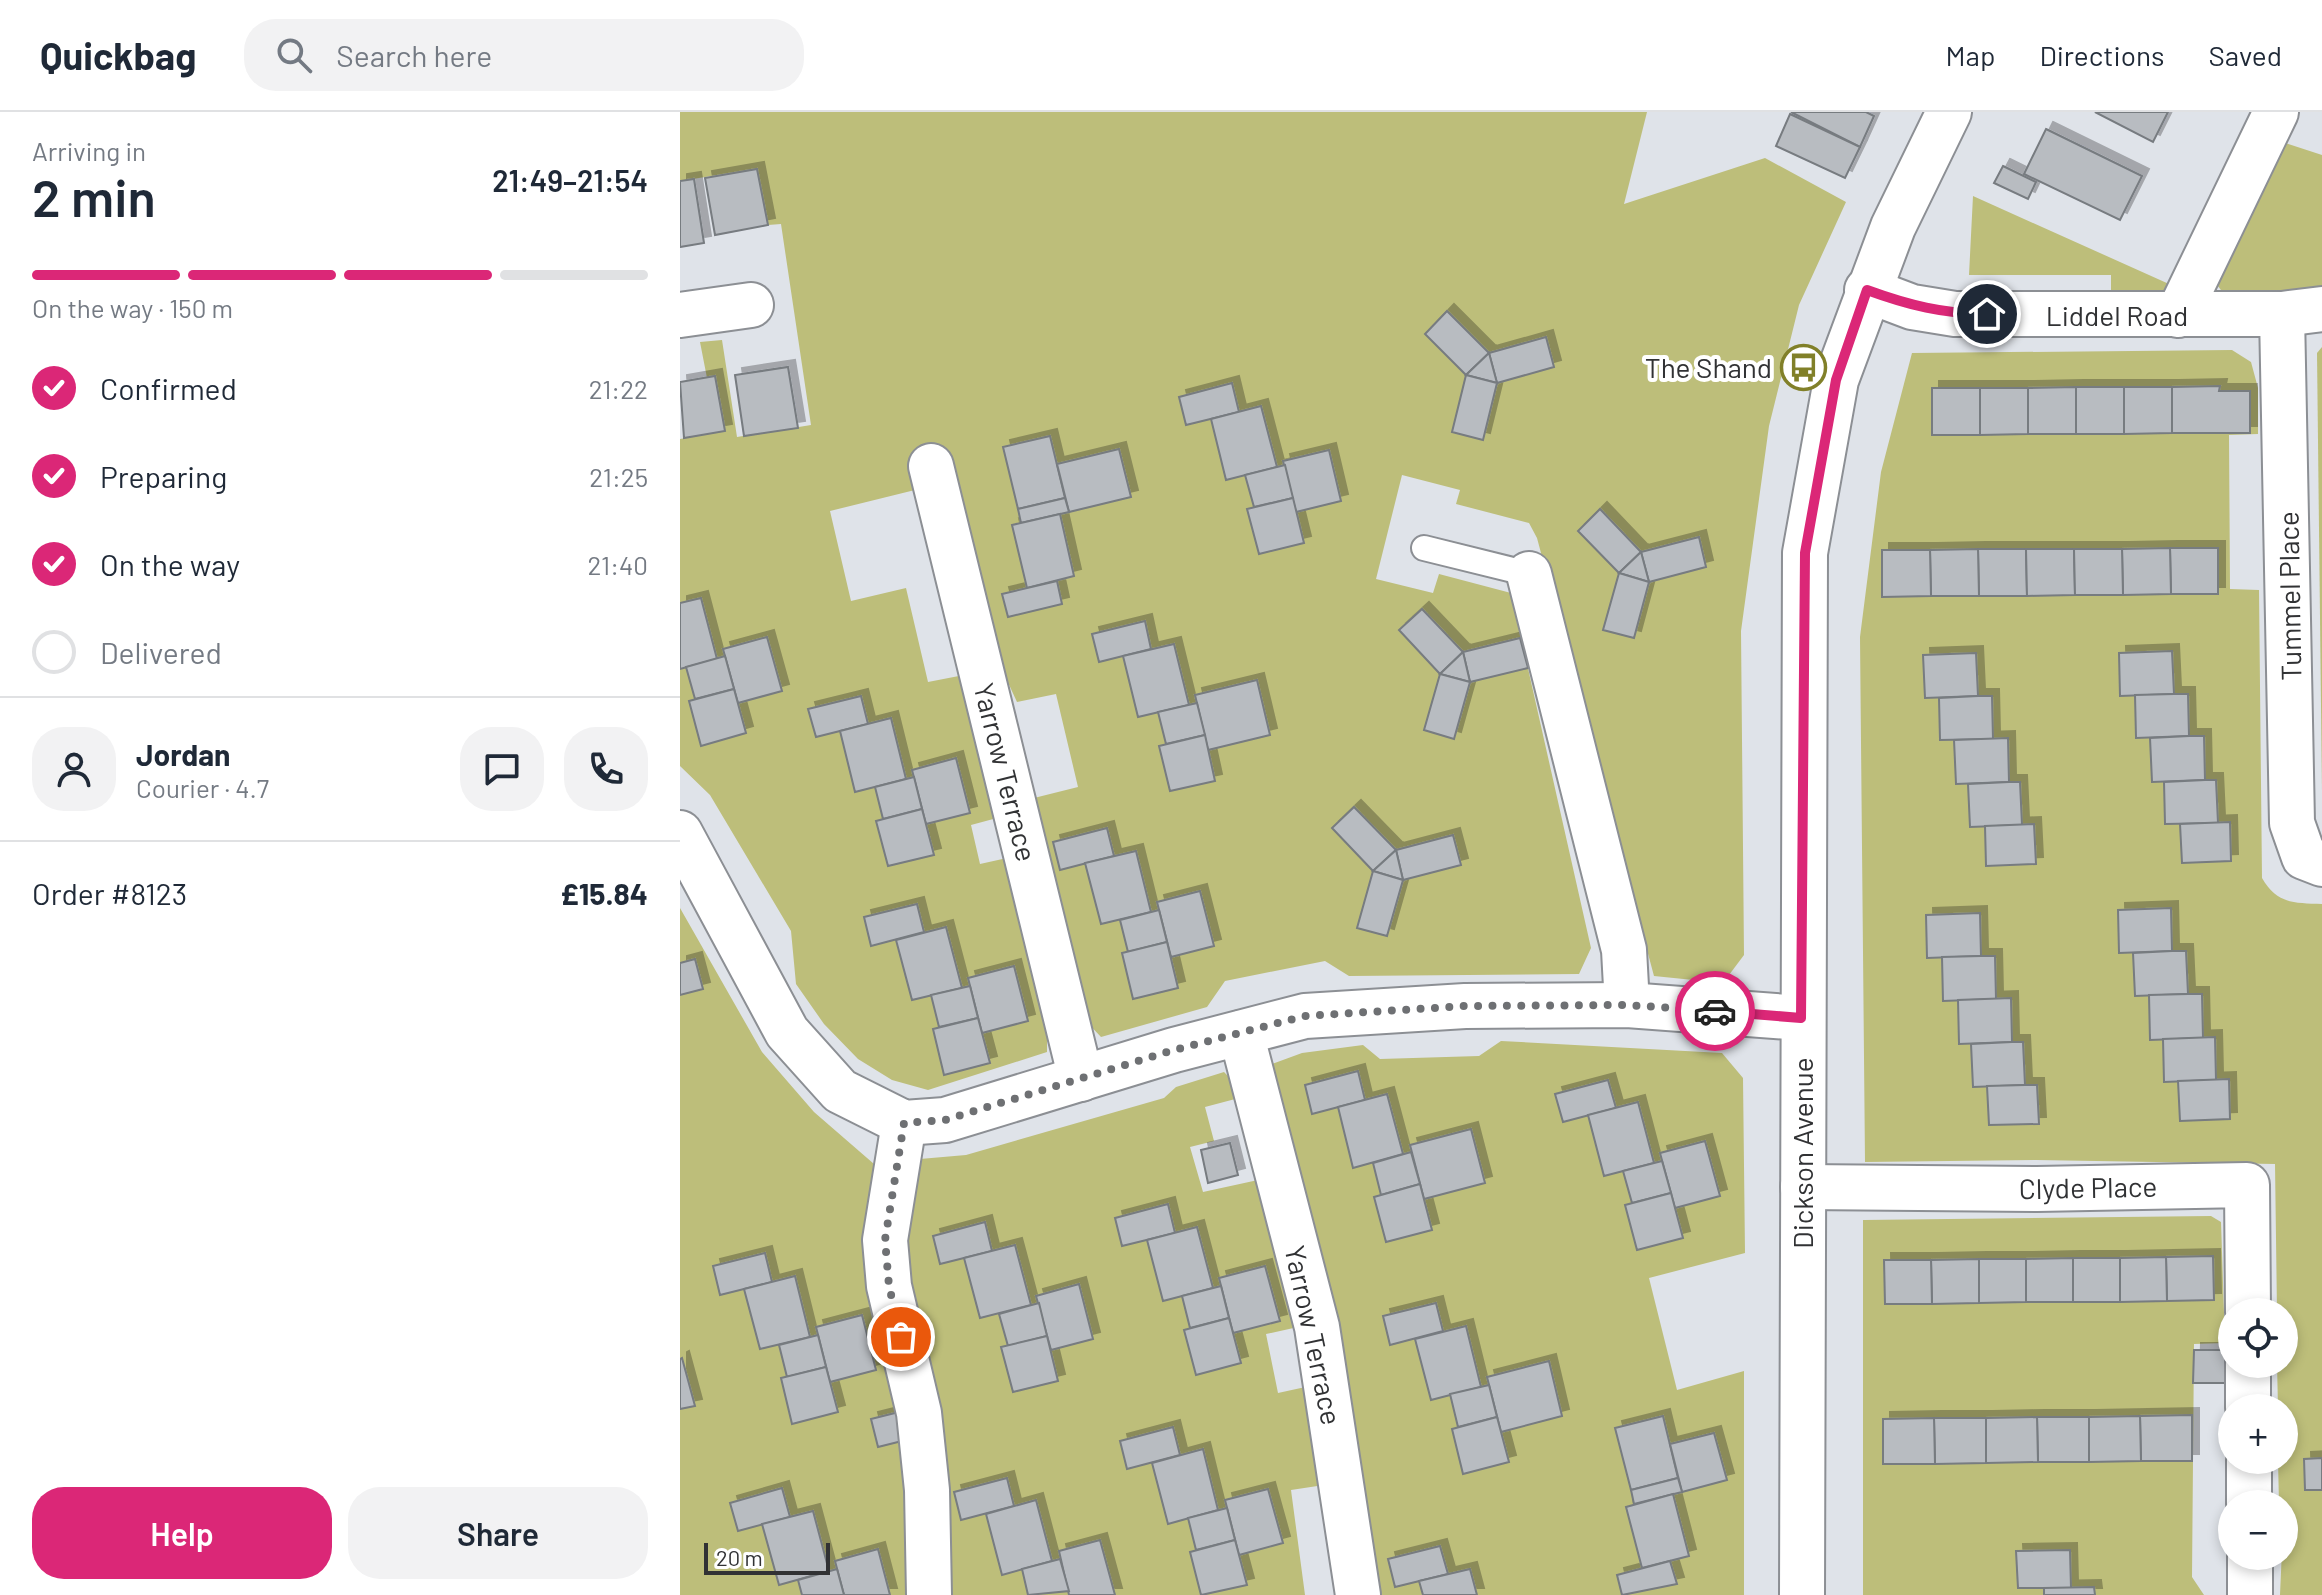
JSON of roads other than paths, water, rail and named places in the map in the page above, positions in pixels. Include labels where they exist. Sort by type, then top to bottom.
[{"type":"street","name":"Dickson Avenue","points":[[1802,1595],[1801,1018],[1805,553],[1836,380],[1893,227],[1949,112]]},
{"type":"street","points":[[2178,315],[2276,112]]},
{"type":"street","name":"Liddel Road","points":[[1867,290],[1912,307],[1955,314],[2302,312]]},
{"type":"street","points":[[680,315],[751,305]]},
{"type":"street","name":"Tummel Place","points":[[2302,312],[2292,823],[2304,857],[2322,864]]},
{"type":"street","name":"Yarrow Terrace","points":[[931,466],[1081,1079]]},
{"type":"street","points":[[1529,574],[1624,950],[1627,1005]]},
{"type":"street","points":[[680,833],[787,1032],[840,1091],[904,1123],[945,1120],[1305,1016],[1465,1006],[1627,1005],[1801,1018]]},
{"type":"street","name":"Yarrow Terrace","points":[[1241,1033],[1317,1327],[1358,1595]]},
{"type":"street","points":[[904,1123],[885,1240],[889,1286],[919,1413],[927,1490],[929,1595]]},
{"type":"street","name":"Clyde Place","points":[[1803,1187],[2037,1189],[2247,1185],[2248,1298]]},
{"type":"street","points":[[2250,1570],[2250,1595]]},
{"type":"lane","points":[[1424,548],[1529,574]]},
{"type":"place","name":"The Shand","points":[[1803,367]]}]
